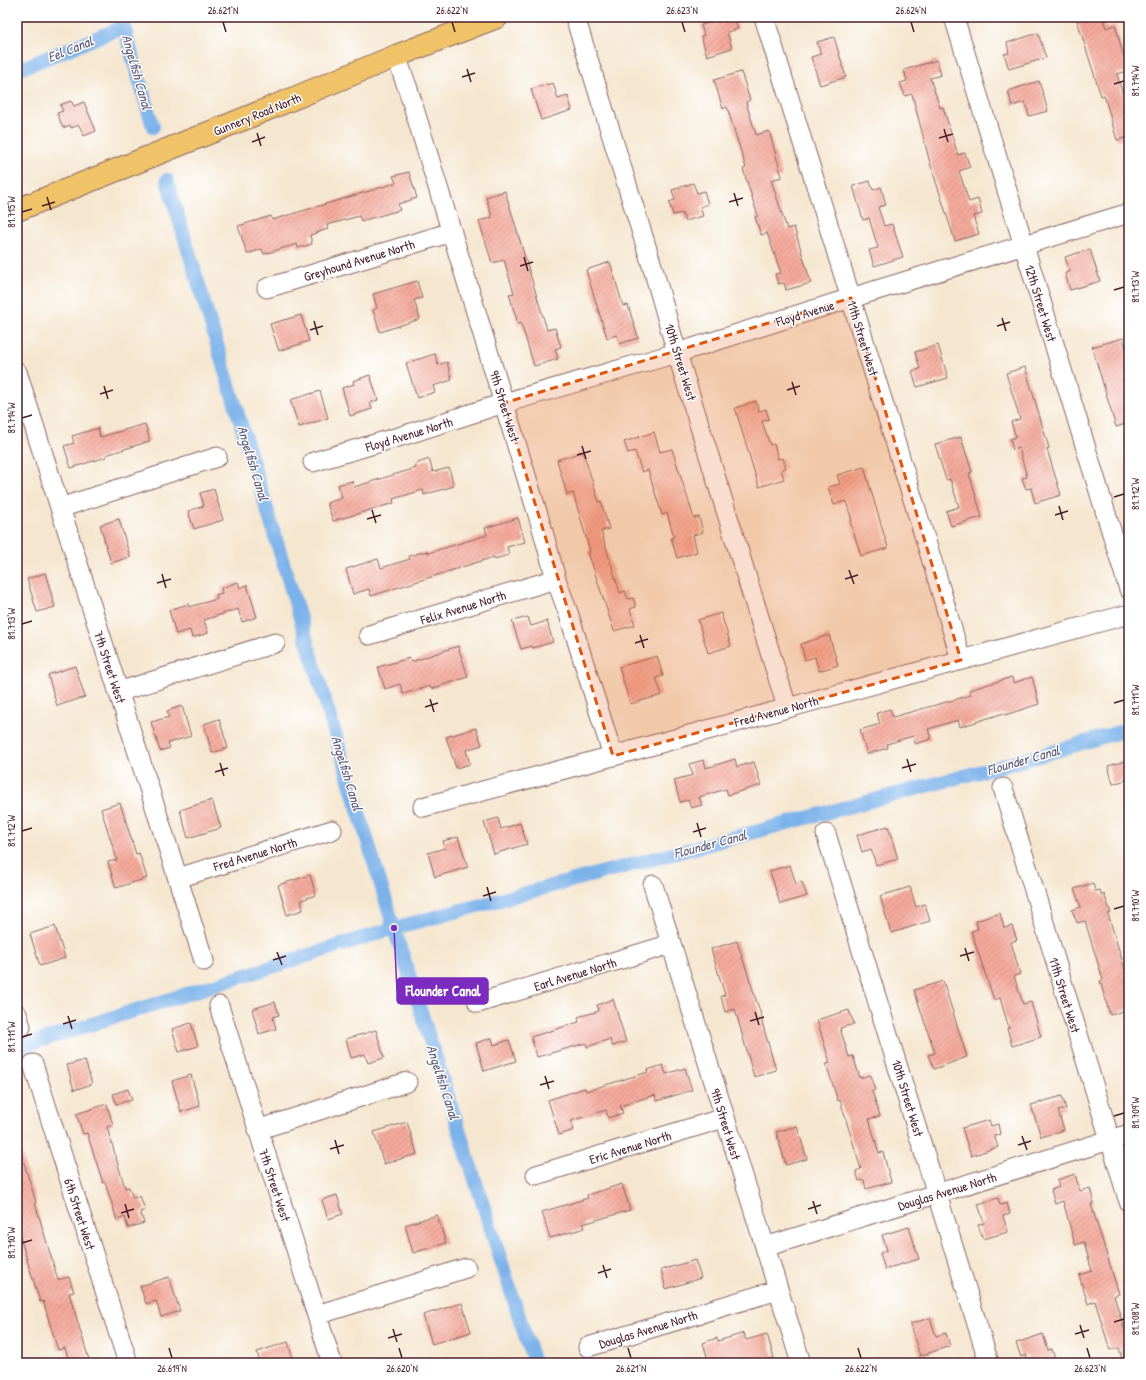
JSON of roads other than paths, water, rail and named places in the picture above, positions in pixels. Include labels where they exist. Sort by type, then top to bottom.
[{"type":"main road","name":"Gunnery Road North","points":[[17,210],[396,56],[497,17]]},
{"type":"street","name":"10th Street West","points":[[575,17],[787,707]]},
{"type":"street","name":"11th Street West","points":[[764,17],[936,574],[960,660]]},
{"type":"street","name":"12th Street West","points":[[954,17],[1129,588]]},
{"type":"street","name":"9th Street West","points":[[396,56],[408,89],[452,232],[556,579],[569,615],[613,756]]},
{"type":"street","name":"Floyd Avenue","points":[[504,403],[677,353],[851,298],[1129,214]]},
{"type":"street","name":"Greyhound Avenue North","points":[[266,288],[452,232]]},
{"type":"street","name":"7th Street West","points":[[17,372],[204,961]]},
{"type":"street","name":"Floyd Avenue North","points":[[313,462],[405,435],[504,403]]},
{"type":"street","points":[[60,508],[218,457]]},
{"type":"street","name":"Felix Avenue North","points":[[369,635],[556,579]]},
{"type":"street","name":"Fred Avenue North","points":[[424,807],[1129,614]]},
{"type":"street","points":[[118,692],[275,643]]},
{"type":"street","name":"11th Street West","points":[[1003,788],[1129,1202]]},
{"type":"street","name":"Fred Avenue North","points":[[178,878],[332,830]]},
{"type":"street","name":"10th Street West","points":[[826,834],[989,1363]]},
{"type":"street","name":"9th Street West","points":[[653,885],[801,1363]]},
{"type":"street","name":"Earl Avenue North","points":[[478,1003],[671,944]]},
{"type":"street","name":"7th Street West","points":[[219,1006],[332,1363]]},
{"type":"street","name":"6th Street West","points":[[33,1064],[128,1363]]},
{"type":"street","points":[[258,1130],[407,1082]]},
{"type":"street","name":"Eric Avenue North","points":[[536,1175],[724,1118]]},
{"type":"street","name":"Douglas Avenue North","points":[[765,1247],[1129,1134]]},
{"type":"street","points":[[317,1315],[466,1268]]},
{"type":"street","name":"Douglas Avenue North","points":[[588,1347],[778,1290]]},
{"type":"waterway","name":"Angelfish Canal","points":[[121,17],[153,127]]},
{"type":"waterway","name":"Eel Canal","points":[[17,70],[123,27]]},
{"type":"waterway","name":"Angelfish Canal","points":[[167,180],[394,928],[534,1363]]},
{"type":"waterway","name":"Flounder Canal","points":[[17,1048],[394,928],[1039,756],[1129,729]]},
{"type":"place","name":"Flounder Canal","points":[[394,928]]}]
